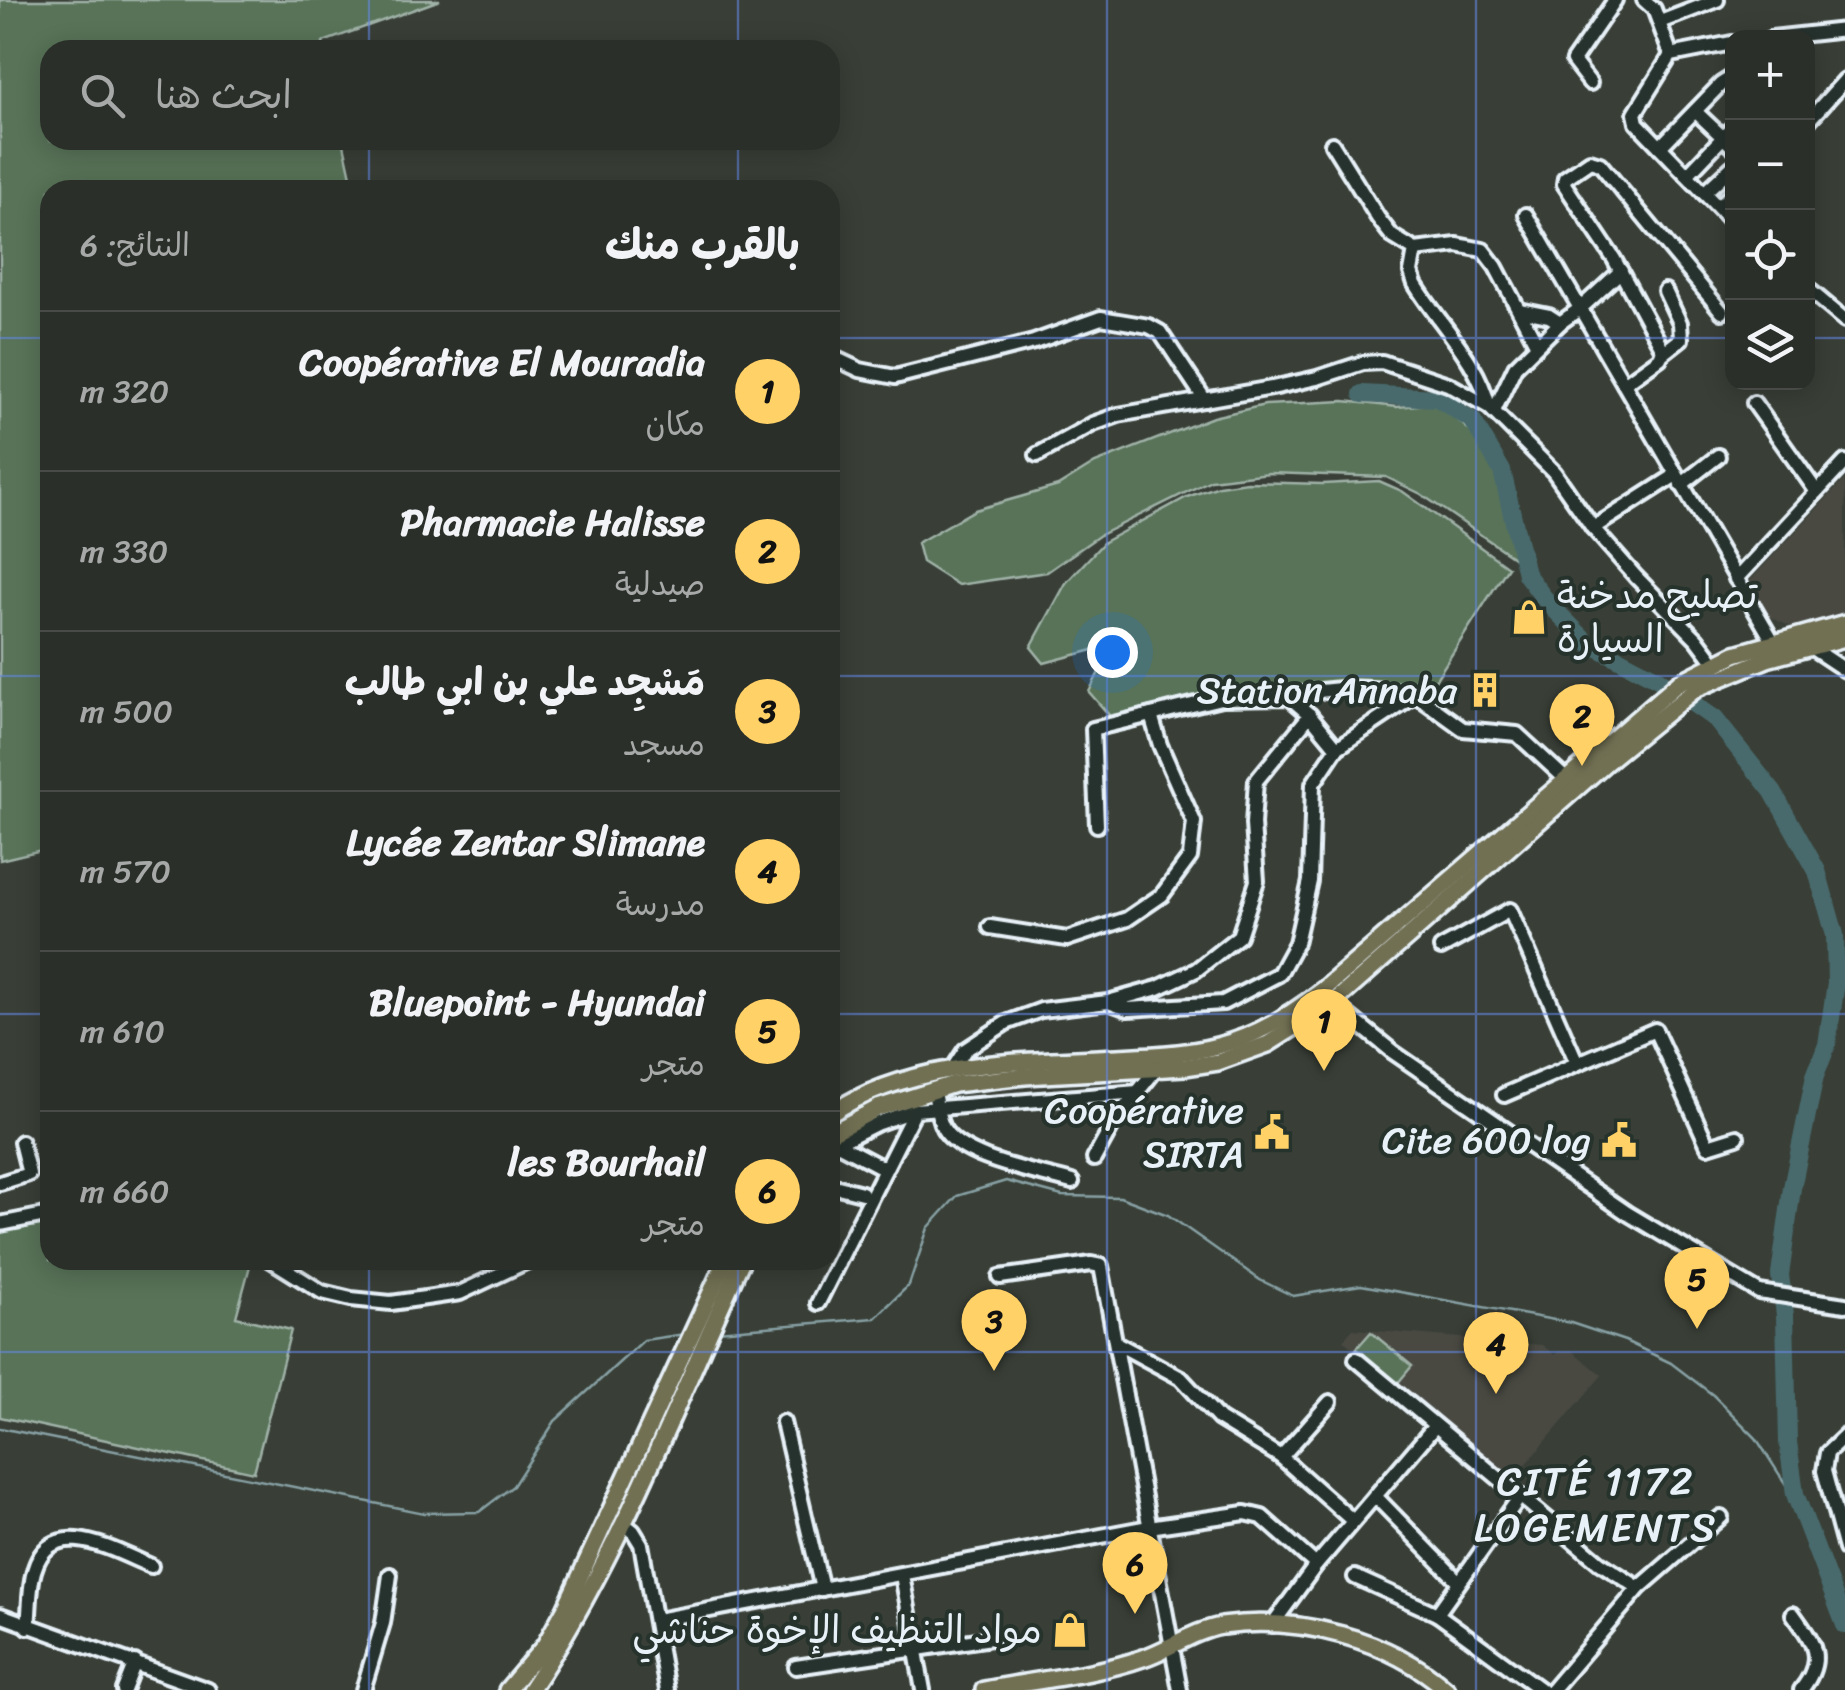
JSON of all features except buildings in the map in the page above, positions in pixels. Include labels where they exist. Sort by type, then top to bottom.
[{"type":"main road","points":[[1676,691],[1697,688],[1845,623]]},
{"type":"main road","points":[[840,1109],[869,1094],[952,1070],[1172,1054],[1233,1042],[1264,1029],[1324,990],[1676,691],[1716,663],[1774,643],[1845,638]]},
{"type":"main road","points":[[840,1134],[878,1108],[934,1090],[994,1079],[1218,1062],[1302,1025],[1333,1003],[1571,783]]},
{"type":"main road","points":[[507,1690],[545,1645],[570,1600],[693,1349],[723,1270]]},
{"type":"main road","points":[[712,1307],[736,1270]]},
{"type":"main road","points":[[530,1690],[568,1633],[623,1523],[693,1349]]},
{"type":"main road","points":[[984,1690],[1144,1658],[1222,1626],[1272,1625],[1326,1632],[1384,1650],[1430,1675],[1446,1690]]},
{"type":"street","points":[[1590,84],[1573,61],[1615,0]]},
{"type":"street","points":[[1644,0],[1654,9],[1672,55]]},
{"type":"street","points":[[1660,22],[1717,0]]},
{"type":"street","points":[[1815,33],[1845,30]]},
{"type":"street","points":[[1725,45],[1672,55],[1634,113],[1637,123],[1725,214]]},
{"type":"street","points":[[1810,120],[1845,80]]},
{"type":"street","points":[[1660,147],[1725,88]]},
{"type":"street","points":[[1696,111],[1725,133]]},
{"type":"street","points":[[1687,175],[1725,141]]},
{"type":"street","points":[[1332,144],[1392,236],[1415,250],[1457,245],[1483,250],[1536,343]]},
{"type":"street","points":[[1662,354],[1661,345],[1620,271],[1564,184],[1565,178],[1590,162],[1600,164],[1722,312]]},
{"type":"street","points":[[1704,193],[1725,174]]},
{"type":"street","points":[[1718,207],[1725,200]]},
{"type":"street","points":[[1526,215],[1774,643]]},
{"type":"street","points":[[1415,250],[1414,284],[1468,359],[1492,409]]},
{"type":"street","points":[[1492,409],[1515,367],[1536,343],[1620,271]]},
{"type":"street","points":[[1624,384],[1681,339],[1680,323],[1664,292]]},
{"type":"street","points":[[1815,295],[1845,320]]},
{"type":"street","points":[[1519,310],[1560,322]]},
{"type":"street","points":[[840,361],[860,370],[895,377],[1034,342],[1101,318],[1149,326],[1160,332],[1205,400]]},
{"type":"street","points":[[1037,456],[1092,424],[1118,415],[1318,378],[1362,363],[1382,362],[1448,384],[1492,409],[1554,472],[1594,528],[1716,663]]},
{"type":"street","points":[[1754,403],[1817,492]]},
{"type":"street","points":[[1594,528],[1718,456]]},
{"type":"street","points":[[1736,579],[1845,462]]},
{"type":"street","points":[[1804,641],[1845,670]]},
{"type":"street","points":[[1097,825],[1093,729],[1222,698],[1289,697],[1308,692],[1372,689],[1416,695],[1463,729],[1517,734],[1571,783]]},
{"type":"street","points":[[1108,1002],[1128,1009],[1222,1003],[1279,974],[1296,943],[1310,881],[1313,784],[1337,748],[1416,695]]},
{"type":"street","points":[[1289,697],[1337,748]]},
{"type":"street","points":[[990,927],[1067,938],[1127,918],[1162,895],[1172,883],[1190,858],[1194,822],[1151,715]]},
{"type":"street","points":[[952,1070],[965,1050],[1006,1023],[1041,1010],[1108,1002],[1158,988],[1196,970],[1240,936],[1257,881],[1252,824],[1256,782],[1310,715]]},
{"type":"street","points":[[1441,948],[1510,910],[1577,1063]]},
{"type":"street","points":[[1333,1003],[1393,1052],[1627,1213],[1759,1292],[1845,1305]]},
{"type":"street","points":[[1504,1094],[1654,1030],[1708,1146],[1737,1136]]},
{"type":"street","points":[[1094,1159],[1116,1119],[1156,1069]]},
{"type":"street","points":[[934,1090],[944,1131],[976,1155],[1072,1182]]},
{"type":"street","points":[[840,1137],[916,1110],[1138,1092]]},
{"type":"street","points":[[840,1259],[916,1110]]},
{"type":"street","points":[[0,1182],[29,1174],[21,1142]]},
{"type":"street","points":[[840,1144],[885,1169]]},
{"type":"street","points":[[840,1188],[862,1194]]},
{"type":"street","points":[[0,1224],[40,1216]]},
{"type":"street","points":[[1000,1277],[1100,1266],[1180,1690]]},
{"type":"street","points":[[287,1270],[322,1292],[351,1300],[391,1303],[460,1294],[509,1270]]},
{"type":"street","points":[[818,1303],[834,1270]]},
{"type":"street","points":[[1116,1343],[1181,1378],[1219,1419],[1281,1457],[1353,1522]]},
{"type":"street","points":[[1356,1359],[1600,1564],[1639,1588]]},
{"type":"street","points":[[1281,1457],[1330,1402]]},
{"type":"street","points":[[783,1422],[822,1590]]},
{"type":"street","points":[[1272,1625],[1316,1565],[1435,1426]]},
{"type":"street","points":[[1845,1436],[1827,1453],[1824,1471],[1845,1548]]},
{"type":"street","points":[[1375,1496],[1458,1580]]},
{"type":"street","points":[[1437,1614],[1519,1498]]},
{"type":"street","points":[[656,1620],[1149,1528],[1253,1513],[1269,1522],[1316,1565]]},
{"type":"street","points":[[1552,1690],[1639,1588],[1721,1518]]},
{"type":"street","points":[[623,1523],[641,1544],[667,1690]]},
{"type":"street","points":[[28,1627],[34,1570],[44,1553],[58,1543],[84,1539],[150,1566]]},
{"type":"street","points":[[363,1690],[383,1624],[390,1575]]},
{"type":"street","points":[[902,1575],[922,1690]]},
{"type":"street","points":[[1355,1577],[1437,1614],[1541,1690]]},
{"type":"street","points":[[1793,1614],[1816,1653],[1812,1676],[1801,1690]]},
{"type":"street","points":[[0,1615],[208,1690]]},
{"type":"street","points":[[796,1667],[991,1638]]},
{"type":"street","points":[[124,1690],[135,1662]]},
{"type":"shaded area","points":[[1845,479],[1845,619],[1800,631],[1760,612],[1745,586]]},
{"type":"shaded area","points":[[1353,1329],[1542,1345],[1555,1355],[1571,1350],[1602,1375],[1511,1482],[1343,1340]]},
{"type":"green space","points":[[0,0],[440,0],[329,40],[40,40],[40,150],[345,150],[352,180],[40,180],[40,850],[0,860]]},
{"type":"green space","points":[[1344,401],[1397,407],[1430,404],[1444,408],[1475,435],[1497,472],[1519,561],[1421,494],[1386,477],[1269,473],[1211,480],[1100,535],[1047,572],[958,585],[922,562],[917,543],[975,510],[1058,486],[1095,463],[1213,417],[1265,405]]},
{"type":"green space","points":[[1379,481],[1402,491],[1508,567],[1436,679],[1213,695],[1116,723],[1089,692],[1106,658],[1097,649],[1044,663],[1031,647],[1066,583],[1104,542],[1187,497],[1247,482]]},
{"type":"green space","points":[[40,1225],[40,1270],[249,1270],[236,1317],[291,1330],[254,1472],[0,1417],[0,1233]]},
{"type":"green space","points":[[1371,1332],[1412,1366],[1397,1384],[1356,1349]]},
{"type":"waterway","points":[[1362,394],[1437,398],[1473,421],[1502,471],[1526,574],[1547,602],[1587,642],[1658,679],[1715,719],[1773,792],[1817,871],[1835,935],[1836,983],[1827,1045],[1815,1076],[1792,1188],[1780,1275],[1785,1315],[1788,1442],[1795,1494],[1845,1625]]},
{"type":"waterway","points":[[717,1331],[875,1318],[909,1285],[928,1228],[957,1196],[1006,1181],[1062,1196],[1120,1197],[1168,1215],[1260,1280],[1293,1296],[1361,1285],[1571,1323],[1625,1341],[1671,1363],[1713,1395],[1756,1438],[1799,1505]]},
{"type":"waterway","points":[[0,1428],[424,1513],[479,1512],[513,1486],[555,1421],[644,1340],[685,1334]]},
{"type":"place","name":"تصليح مدخنة السيارة","points":[[1529,617]]},
{"type":"place","name":"Station Annaba","points":[[1485,690]]},
{"type":"place","name":"Pharmacie Halisse","points":[[1582,766]]},
{"type":"place","name":"Coopérative El Mouradia","points":[[1324,1071]]},
{"type":"place","name":"Coopérative SIRTA","points":[[1272,1132]]},
{"type":"place","name":"Cite 600 log","points":[[1619,1140]]},
{"type":"place","name":"Bluepoint - Hyundai","points":[[1697,1329]]},
{"type":"place","name":"مَسْجِد علي بن ابي طالب","points":[[994,1371]]},
{"type":"place","name":"Lycée Zentar Slimane","points":[[1496,1394]]},
{"type":"place","name":"les Bourhail","points":[[1135,1614]]},
{"type":"place","name":"مواد التنظيف الإخوة حناشي","points":[[1070,1630]]},
{"type":"district","name":"CITÉ 1172 LOGEMENTS","points":[[1596,1504]]}]
